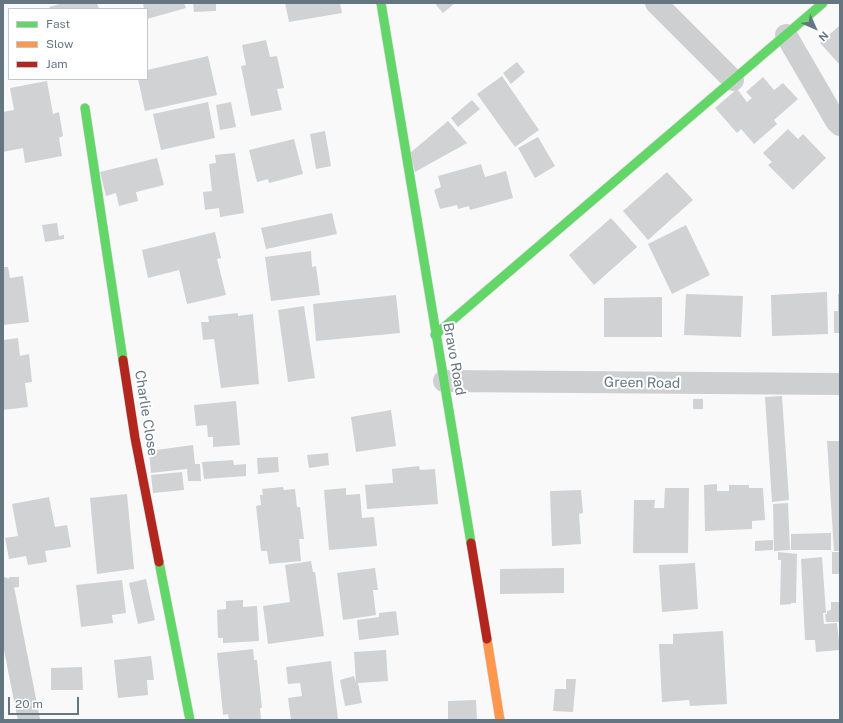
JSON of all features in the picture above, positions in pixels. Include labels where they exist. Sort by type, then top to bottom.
[{"type":"street","name":"Bravo Road","points":[[382,3],[435,335],[444,381],[500,720]]},
{"type":"street","points":[[656,3],[733,80]]},
{"type":"street","points":[[435,335],[823,3]]},
{"type":"street","points":[[786,35],[836,121],[840,125]]},
{"type":"street","name":"Charlie Close","points":[[85,108],[135,438],[190,720]]},
{"type":"street","name":"Green Road","points":[[444,381],[840,384]]},
{"type":"street","points":[[3,588],[29,720]]},
{"type":"building","points":[[63,3],[97,3],[99,8],[50,8]]},
{"type":"building","points":[[143,3],[184,3],[186,8],[148,19],[148,8],[144,8]]},
{"type":"building","points":[[193,3],[216,3],[216,11],[194,12]]},
{"type":"building","points":[[285,3],[340,3],[342,13],[289,22]]},
{"type":"building","points":[[438,3],[455,3],[443,13],[436,5]]},
{"type":"building","points":[[840,25],[840,65],[820,43]]},
{"type":"building","points":[[266,40],[270,57],[277,56],[284,88],[277,89],[282,110],[251,116],[241,66],[246,65],[242,45]]},
{"type":"building","points":[[208,56],[217,95],[145,111],[138,80],[148,80],[148,70]]},
{"type":"building","points":[[517,62],[525,72],[511,84],[503,73]]},
{"type":"building","points":[[502,76],[539,130],[515,147],[477,94]]},
{"type":"building","points":[[763,77],[774,90],[783,83],[798,99],[774,120],[777,124],[754,144],[741,129],[737,133],[715,108],[737,89],[747,102],[752,98],[746,92]]},
{"type":"building","points":[[47,81],[53,114],[59,112],[63,136],[59,138],[62,156],[25,163],[23,148],[3,152],[3,112],[14,110],[10,88]]},
{"type":"building","points":[[472,100],[480,109],[458,127],[451,118]]},
{"type":"building","points":[[208,102],[215,138],[161,150],[153,114]]},
{"type":"building","points":[[231,102],[236,127],[220,130],[216,105]]},
{"type":"building","points":[[448,121],[467,143],[415,172],[410,153]]},
{"type":"building","points":[[788,129],[798,139],[803,134],[826,158],[793,190],[768,165],[772,162],[763,153]]},
{"type":"building","points":[[325,131],[331,166],[316,169],[310,134]]},
{"type":"building","points":[[538,137],[555,166],[535,178],[518,148]]},
{"type":"building","points":[[294,139],[303,174],[269,183],[268,179],[257,182],[249,150]]},
{"type":"building","points":[[235,153],[244,213],[220,217],[219,208],[205,210],[203,192],[212,191],[209,164],[216,163],[215,155]]},
{"type":"building","points":[[157,158],[164,185],[136,192],[138,201],[119,206],[116,193],[106,196],[100,172]]},
{"type":"building","points":[[481,164],[485,177],[506,171],[513,198],[470,210],[469,206],[458,209],[457,205],[440,209],[434,190],[441,187],[438,176]]},
{"type":"building","points":[[667,172],[693,200],[648,240],[623,211]]},
{"type":"building","points":[[332,213],[337,234],[266,249],[261,228]]},
{"type":"building","points":[[611,218],[637,247],[594,285],[569,255]]},
{"type":"building","points":[[57,223],[59,236],[64,235],[64,239],[45,242],[42,225]]},
{"type":"building","points":[[686,225],[710,275],[672,294],[648,244]]},
{"type":"building","points":[[215,232],[221,258],[217,259],[226,295],[187,304],[179,270],[148,278],[142,250]]},
{"type":"building","points":[[311,251],[312,267],[316,266],[320,295],[271,301],[265,257]]},
{"type":"building","points":[[3,267],[8,267],[10,278],[23,276],[29,322],[3,325]]},
{"type":"building","points":[[827,292],[828,334],[772,336],[771,295]]},
{"type":"building","points":[[686,294],[743,296],[741,337],[684,335]]},
{"type":"building","points":[[838,294],[840,294],[840,333],[834,333],[834,311],[838,311]]},
{"type":"building","points":[[396,295],[400,333],[316,341],[313,304]]},
{"type":"building","points":[[662,297],[662,337],[604,337],[604,298]]},
{"type":"building","points":[[304,306],[315,378],[288,382],[278,310]]},
{"type":"building","points":[[238,313],[238,316],[253,314],[259,384],[221,388],[214,339],[203,340],[201,322],[209,322],[208,316]]},
{"type":"building","points":[[18,338],[20,356],[29,354],[32,382],[25,383],[28,407],[3,410],[3,340]]},
{"type":"building","points":[[782,396],[789,500],[772,502],[765,397]]},
{"type":"building","points":[[693,399],[703,399],[703,409],[693,409]]},
{"type":"building","points":[[236,401],[240,445],[213,447],[213,437],[208,437],[207,425],[196,426],[194,405]]},
{"type":"building","points":[[391,410],[396,446],[356,452],[351,417]]},
{"type":"building","points":[[827,441],[840,441],[840,551],[834,551]]},
{"type":"building","points":[[193,445],[195,464],[200,464],[201,481],[188,481],[187,469],[151,473],[149,451]]},
{"type":"building","points":[[328,453],[329,465],[309,468],[307,455]]},
{"type":"building","points":[[278,457],[279,472],[258,474],[257,458]]},
{"type":"building","points":[[233,460],[234,465],[246,464],[246,476],[204,479],[202,462]]},
{"type":"building","points":[[419,466],[420,470],[435,469],[438,504],[367,509],[365,485],[393,483],[392,469]]},
{"type":"building","points":[[182,472],[184,490],[153,493],[151,475]]},
{"type":"building","points":[[717,484],[717,491],[729,491],[729,485],[749,485],[749,488],[763,488],[765,520],[752,521],[752,529],[705,531],[704,485]]},
{"type":"building","points":[[283,487],[284,490],[295,489],[297,507],[300,507],[304,539],[299,539],[301,561],[269,564],[267,551],[261,551],[256,506],[261,505],[260,495],[263,495],[262,489]]},
{"type":"building","points":[[346,488],[346,495],[360,494],[362,518],[374,517],[377,546],[329,550],[324,490]]},
{"type":"building","points":[[665,488],[689,488],[688,553],[633,553],[634,500],[655,500],[654,508],[664,508]]},
{"type":"building","points":[[581,490],[583,513],[579,514],[581,544],[552,546],[550,491]]},
{"type":"building","points":[[127,494],[134,569],[97,574],[90,498]]},
{"type":"building","points":[[49,497],[55,527],[67,525],[71,547],[45,551],[47,562],[28,565],[26,556],[9,559],[5,538],[18,536],[12,504]]},
{"type":"building","points":[[788,503],[790,550],[774,551],[773,504]]},
{"type":"building","points":[[831,533],[831,550],[791,550],[791,534]]},
{"type":"building","points":[[773,540],[773,550],[755,551],[755,541]]},
{"type":"building","points":[[778,552],[797,554],[796,603],[780,605],[781,560],[778,560]]},
{"type":"building","points":[[832,552],[840,552],[840,574],[832,574]]},
{"type":"building","points":[[822,557],[826,613],[823,613],[824,624],[837,623],[840,650],[816,652],[815,640],[805,640],[801,559]]},
{"type":"building","points":[[311,561],[313,572],[315,572],[324,636],[268,644],[263,606],[290,602],[285,565]]},
{"type":"building","points":[[695,563],[698,609],[662,612],[659,565]]},
{"type":"building","points":[[375,568],[378,590],[373,590],[376,615],[343,620],[337,573]]},
{"type":"building","points":[[564,568],[564,593],[500,594],[500,569]]},
{"type":"building","points":[[9,577],[19,577],[19,587],[10,588]]},
{"type":"building","points":[[146,579],[155,620],[138,624],[129,583]]},
{"type":"building","points":[[122,580],[126,613],[112,615],[113,623],[81,627],[76,585]]},
{"type":"building","points":[[243,600],[243,607],[257,606],[259,641],[223,643],[223,638],[218,638],[217,610],[226,609],[226,601]]},
{"type":"building","points":[[831,602],[840,602],[840,622],[826,622],[825,614],[827,614],[827,611],[831,610]]},
{"type":"building","points":[[396,611],[399,635],[359,640],[357,620],[379,617],[379,613]]},
{"type":"building","points":[[723,631],[727,704],[690,706],[689,700],[662,702],[659,644],[673,644],[673,634]]},
{"type":"building","points":[[253,649],[254,660],[257,660],[262,708],[260,708],[261,720],[229,720],[228,714],[223,715],[217,653]]},
{"type":"building","points":[[386,650],[388,681],[358,683],[362,703],[345,706],[340,680],[354,676],[356,683],[354,652]]},
{"type":"building","points":[[151,656],[154,680],[147,680],[148,695],[118,698],[114,660]]},
{"type":"building","points":[[331,661],[338,719],[291,720],[288,698],[302,696],[300,683],[288,684],[286,667]]},
{"type":"building","points":[[82,667],[83,690],[51,690],[51,668]]},
{"type":"building","points":[[566,679],[576,679],[573,712],[553,711],[555,689],[566,689]]},
{"type":"building","points":[[476,700],[477,720],[448,720],[448,701]]},
{"type":"traffic: fast","points":[[381,3],[471,543]]},
{"type":"traffic: fast","points":[[435,335],[823,3]]},
{"type":"traffic: fast","points":[[85,108],[123,360]]},
{"type":"traffic: fast","points":[[159,562],[190,720]]},
{"type":"traffic: slow","points":[[487,639],[500,720]]},
{"type":"traffic: jam","points":[[123,360],[135,438],[159,562]]},
{"type":"traffic: jam","points":[[471,543],[487,639]]}]
